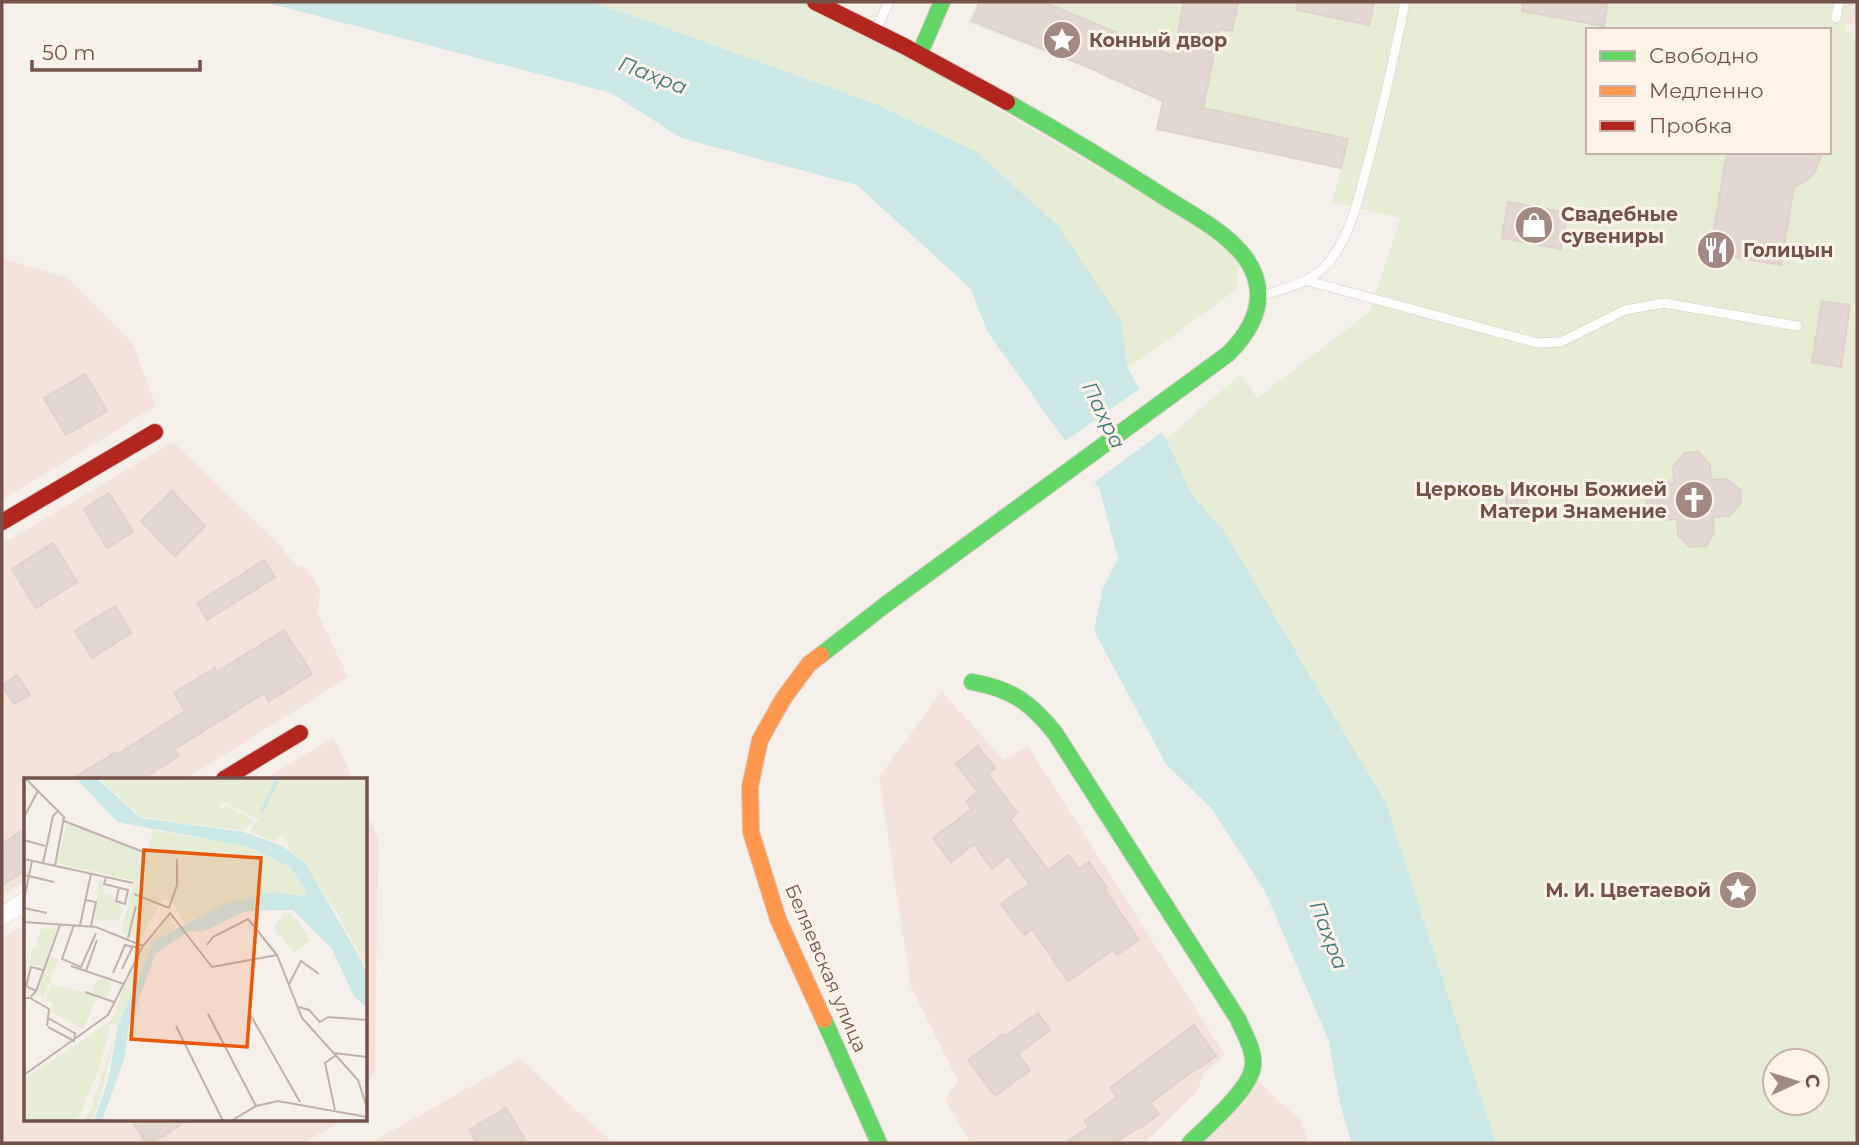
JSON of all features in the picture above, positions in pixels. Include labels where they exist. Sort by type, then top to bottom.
[{"type":"main road","points":[[816,2],[920,53],[1122,169],[1218,232],[1240,251],[1253,269],[1260,296]]},
{"type":"main road","points":[[920,53],[942,2]]},
{"type":"main road","name":"Беляевская улица","points":[[879,1143],[778,919],[751,832],[750,786],[760,740],[783,699],[809,664],[885,605],[1228,354],[1255,322],[1260,296]]},
{"type":"main road","points":[[2,522],[155,432]]},
{"type":"main road","points":[[972,682],[992,685],[1027,701],[1055,733],[1238,1019],[1250,1048],[1254,1068],[1242,1090],[1190,1143]]},
{"type":"main road","points":[[226,778],[300,733]]},
{"type":"street","points":[[2,916],[24,902]]},
{"type":"lane","points":[[875,30],[889,2]]},
{"type":"lane","points":[[1260,296],[1308,281],[1327,265],[1344,240],[1356,207],[1390,80],[1405,2]]},
{"type":"lane","points":[[1836,18],[1839,2]]},
{"type":"lane","points":[[1308,281],[1537,343],[1560,342],[1625,310],[1664,303],[1797,326]]},
{"type":"shaded area","points":[[1850,2],[1857,2],[1857,26],[1845,23]]},
{"type":"shaded area","points":[[2,258],[67,278],[133,344],[156,406],[2,500]]},
{"type":"shaded area","points":[[173,442],[280,546],[294,564],[306,567],[320,589],[318,614],[348,677],[188,778],[24,778],[24,881],[2,895],[2,544]]},
{"type":"shaded area","points":[[942,691],[1003,760],[1028,746],[1225,1055],[1204,1073],[1197,1092],[1144,1143],[971,1143],[945,1100],[958,1081],[911,987],[879,777]]},
{"type":"shaded area","points":[[334,737],[352,778],[266,778]]},
{"type":"shaded area","points":[[368,816],[378,838],[375,1070],[368,1083]]},
{"type":"shaded area","points":[[24,925],[24,1120],[342,1120],[304,1143],[2,1143],[2,938]]},
{"type":"shaded area","points":[[520,1059],[613,1143],[370,1143]]},
{"type":"shaded area","points":[[1257,1080],[1302,1122],[1308,1143],[1195,1143]]},
{"type":"green space","points":[[588,2],[815,2],[1240,251],[1236,290],[1128,368],[1121,320],[1058,226],[977,152],[878,105],[631,15]]},
{"type":"green space","points":[[977,2],[1850,2],[1845,31],[1857,34],[1857,1143],[1496,1143],[1386,803],[1224,531],[1192,495],[1166,439],[1241,374],[1257,398],[1368,313],[1401,218],[1333,202],[1341,168],[1157,129],[1163,101],[1098,72],[968,23]]},
{"type":"water","name":"Пахра","points":[[264,2],[588,2],[631,15],[878,105],[977,152],[1058,226],[1121,320],[1128,368],[1192,495],[1224,531],[1386,803],[1496,1143],[1352,1143],[1340,1104],[1329,1041],[1265,891],[1211,808],[1166,764],[1094,631],[1102,590],[1118,559],[1100,490],[987,331],[971,289],[857,185],[681,138],[611,93]]},
{"type":"pier","points":[[1142,387],[1165,430],[1092,484],[1062,443]]},
{"type":"building","points":[[980,2],[1043,2],[1173,56],[1184,2],[1238,2],[1232,31],[1219,29],[1203,108],[1348,139],[1341,168],[1157,129],[1163,101],[1098,71],[972,21]]},
{"type":"building","points":[[1298,2],[1374,2],[1369,25],[1297,10]]},
{"type":"building","points":[[1523,2],[1608,2],[1604,26],[1522,11]]},
{"type":"building","points":[[1727,154],[1821,154],[1815,172],[1794,187],[1781,265],[1710,253]]},
{"type":"building","name":"Свадебные сувениры","points":[[1508,202],[1567,213],[1561,249],[1502,238]]},
{"type":"building","points":[[1822,301],[1850,305],[1841,367],[1812,362]]},
{"type":"building","points":[[85,374],[107,411],[66,435],[44,398]]},
{"type":"building","name":"Церковь Иконы Божией Матери Знамение","points":[[1699,452],[1710,465],[1711,480],[1726,479],[1740,490],[1741,503],[1729,516],[1713,517],[1714,532],[1706,546],[1690,547],[1678,535],[1677,519],[1661,520],[1647,510],[1646,496],[1659,484],[1674,483],[1673,467],[1684,453]]},
{"type":"building","points":[[172,491],[205,526],[175,556],[141,521]]},
{"type":"building","points":[[109,493],[133,532],[107,548],[84,509]]},
{"type":"building","points":[[1506,494],[1527,494],[1528,516],[1506,516]]},
{"type":"building","points":[[53,543],[77,582],[36,608],[12,569]]},
{"type":"building","points":[[264,560],[275,577],[207,620],[197,603]]},
{"type":"building","points":[[115,606],[131,633],[92,658],[75,631]]},
{"type":"building","points":[[284,630],[312,674],[269,701],[264,693],[175,749],[179,756],[144,778],[74,778],[116,752],[118,754],[185,711],[174,693],[215,668],[217,672]]},
{"type":"building","points":[[17,675],[30,695],[14,704],[2,685]]},
{"type":"building","points":[[978,746],[995,768],[988,774],[1017,813],[1010,819],[1048,870],[1069,855],[1079,869],[1089,862],[1139,940],[1117,955],[1113,950],[1068,981],[1032,929],[1024,935],[1001,904],[1029,884],[1008,856],[992,869],[974,844],[951,862],[933,838],[972,809],[966,801],[978,792],[956,764]]},
{"type":"building","points":[[24,829],[24,871],[2,885],[2,844]]},
{"type":"building","points":[[1038,1013],[1050,1030],[1018,1054],[1030,1070],[995,1096],[968,1060]]},
{"type":"building","points":[[1194,1025],[1216,1056],[1150,1103],[1159,1114],[1115,1143],[1065,1143],[1089,1127],[1085,1121],[1117,1097],[1110,1088]]},
{"type":"building","points":[[506,1108],[527,1143],[477,1143],[469,1130]]},
{"type":"building","points":[[132,1120],[188,1120],[151,1143],[146,1143]]},
{"type":"traffic: fast","points":[[920,53],[942,2]]},
{"type":"traffic: fast","points":[[821,655],[885,605],[1228,354],[1244,336],[1255,315],[1258,304],[1257,281],[1245,257],[1223,235],[1120,169],[1007,102]]},
{"type":"traffic: fast","points":[[972,682],[1019,698],[1055,733],[1238,1019],[1252,1054],[1250,1076],[1227,1107],[1190,1143]]},
{"type":"traffic: fast","points":[[824,1020],[879,1143]]},
{"type":"traffic: slow","points":[[821,655],[809,664],[783,699],[760,740],[750,787],[751,832],[778,919],[824,1020]]},
{"type":"traffic: jam","points":[[815,2],[1007,102]]},
{"type":"traffic: jam","points":[[2,522],[155,432]]},
{"type":"traffic: jam","points":[[226,778],[300,733]]},
{"type":"place","name":"Конный двор","points":[[1062,40]]},
{"type":"place","name":"Свадебные сувениры","points":[[1534,225]]},
{"type":"place","name":"Голицын","points":[[1716,250]]},
{"type":"place","name":"Церковь Иконы Божией Матери Знамение","points":[[1694,500]]},
{"type":"place","name":"М. И. Цветаевой","points":[[1738,890]]}]
